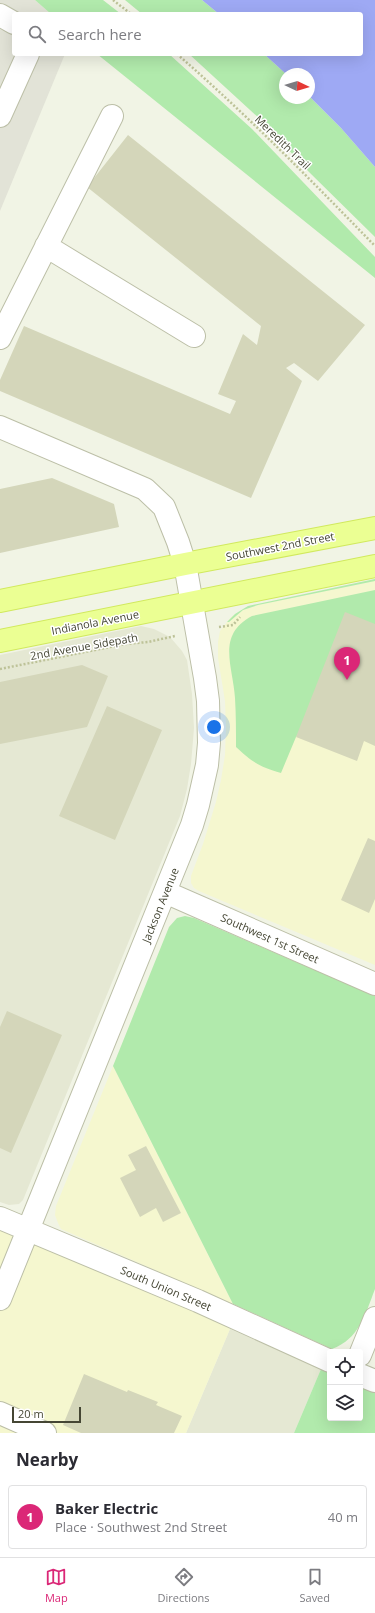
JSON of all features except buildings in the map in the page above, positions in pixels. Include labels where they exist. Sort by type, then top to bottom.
[{"type":"main road","name":"Southwest 2nd Street","points":[[185,564],[375,528]]},
{"type":"main road","points":[[0,601],[185,564]]},
{"type":"main road","points":[[191,603],[375,566]]},
{"type":"main road","name":"Indianola Avenue","points":[[0,641],[191,603]]},
{"type":"street","points":[[0,15],[12,22]]},
{"type":"street","points":[[0,116],[27,56]]},
{"type":"street","points":[[0,338],[112,116]]},
{"type":"street","points":[[46,246],[194,336]]},
{"type":"street","name":"Jackson Avenue","points":[[0,427],[145,489],[164,507],[185,564],[208,700],[208,750],[203,785],[196,812],[0,1299]]},
{"type":"street","name":"Southwest 1st Street","points":[[165,892],[375,984]]},
{"type":"street","name":"South Union Street","points":[[0,1218],[191,1298],[327,1360]]},
{"type":"street","points":[[362,1349],[375,1318]]},
{"type":"street","points":[[363,1376],[375,1381]]},
{"type":"street","points":[[0,1413],[45,1433]]},
{"type":"path","points":[[113,0],[128,12]]},
{"type":"path","name":"Meredith Trail","points":[[179,56],[219,91],[332,201],[375,246]]},
{"type":"path","name":"2nd Avenue Sidepath","points":[[0,669],[125,644],[148,642],[170,637]]},
{"type":"shaded area","points":[[0,0],[35,0],[49,12],[12,12],[12,56],[64,56],[0,211]]},
{"type":"shaded area","points":[[375,579],[375,965],[199,891],[194,888],[191,883],[191,876],[216,802],[225,755],[225,701],[218,658],[220,631],[231,617],[248,606]]},
{"type":"shaded area","points":[[141,626],[154,629],[170,637],[182,651],[187,660],[192,694],[194,728],[187,789],[180,816],[23,1200],[19,1204],[9,1205],[0,1202],[0,655]]},
{"type":"shaded area","points":[[113,1066],[233,1304],[61,1229],[55,1215],[56,1206]]},
{"type":"shaded area","points":[[0,1219],[198,1301],[230,1329],[186,1433],[0,1433]]},
{"type":"shaded area","points":[[230,1329],[321,1369],[294,1433],[186,1433]]},
{"type":"green space","points":[[35,0],[103,0],[118,12],[49,12]]},
{"type":"green space","points":[[125,0],[202,0],[217,12],[140,12]]},
{"type":"green space","points":[[99,56],[171,56],[252,129],[375,257],[375,278]]},
{"type":"green space","points":[[191,56],[266,56],[279,68],[279,104],[315,104],[315,102],[341,128],[375,167],[375,237],[309,172],[261,120]]},
{"type":"green space","points":[[375,579],[375,581],[258,605],[243,610],[227,622],[235,614],[248,606]]},
{"type":"green space","points":[[375,590],[375,624],[296,737],[281,773],[267,769],[247,757],[236,747],[235,698],[229,652],[230,642],[234,632],[241,624],[252,616]]},
{"type":"green space","points":[[185,916],[194,918],[375,996],[375,1289],[364,1317],[355,1332],[341,1345],[332,1349],[233,1304],[113,1066],[169,927],[177,918]]},
{"type":"green space","points":[[321,1369],[327,1372],[327,1421],[363,1421],[363,1386],[375,1392],[375,1433],[294,1433]]},
{"type":"water","points":[[202,0],[375,0],[375,167],[341,128],[315,102],[315,68],[279,68],[266,56],[363,56],[363,12],[217,12]]},
{"type":"place","name":"Baker Electric","points":[[347,680]]}]
